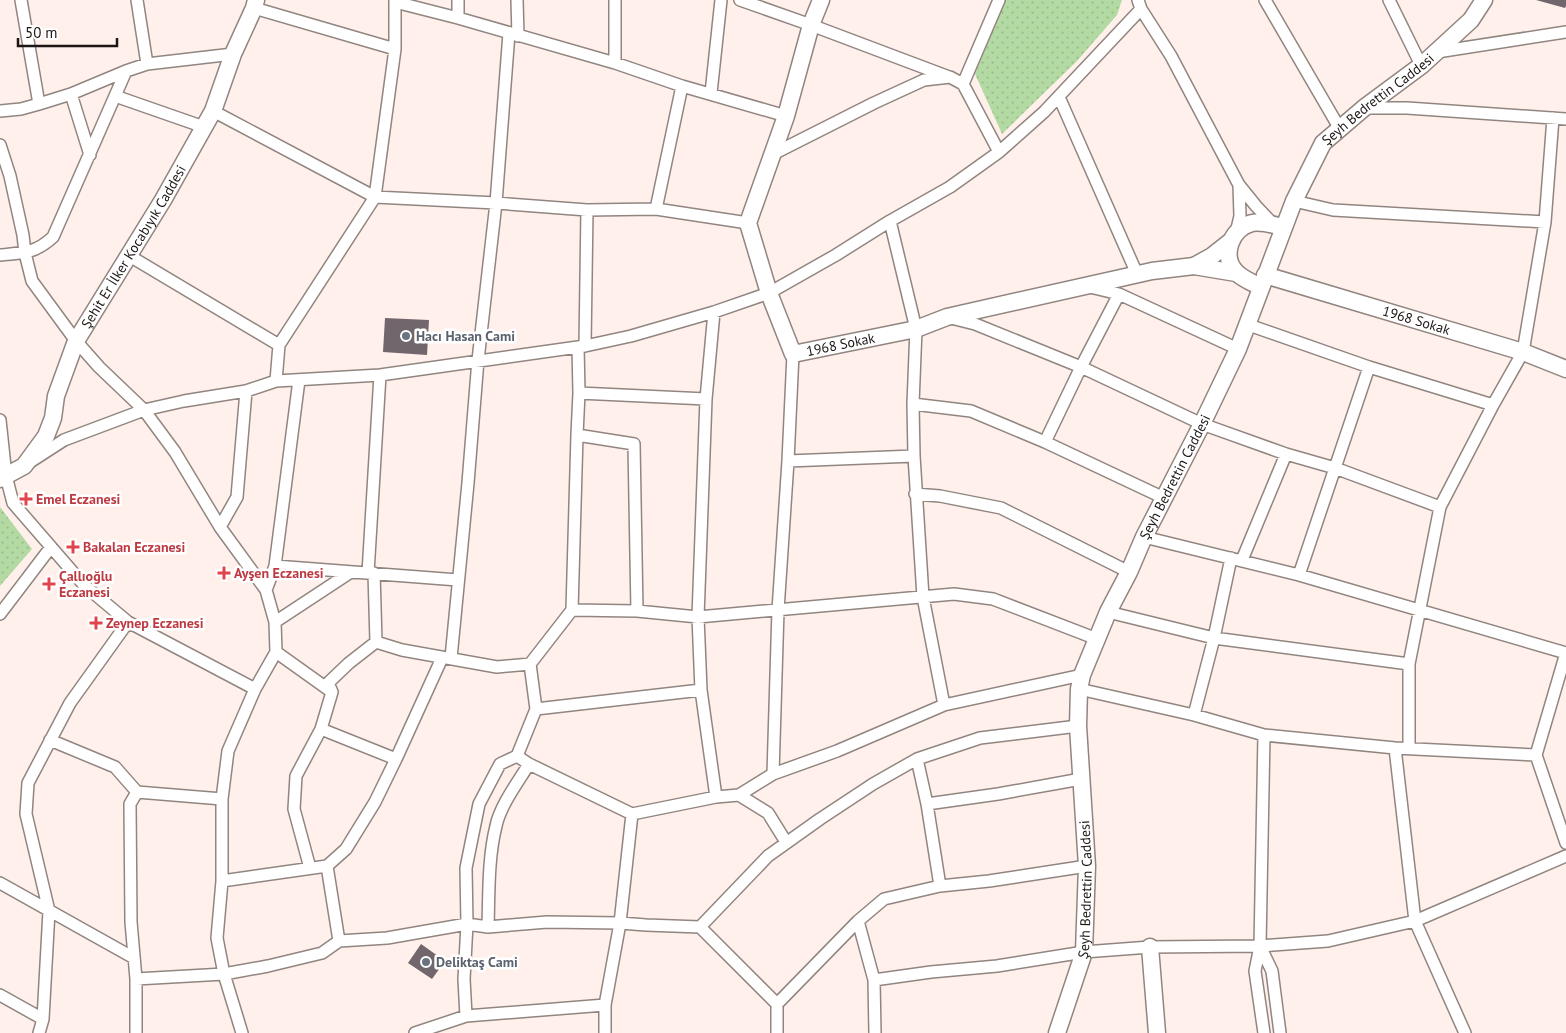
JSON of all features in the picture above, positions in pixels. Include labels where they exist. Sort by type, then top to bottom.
[{"type":"main road","points":[[748,223],[786,116],[811,24],[821,0]]},
{"type":"main road","name":"Şeyh Bedrettin Caddesi","points":[[1057,1033],[1084,952],[1087,866],[1078,726],[1080,682],[1108,612],[1238,349],[1263,281],[1279,226],[1294,201],[1323,143],[1364,108],[1436,52],[1471,20],[1484,0]]},
{"type":"main road","name":"Şehit Er İlker Kocabıyık Caddesi","points":[[3,478],[24,466],[46,436],[53,418],[56,396],[76,341],[163,200],[213,111],[233,54],[255,4]]},
{"type":"main road","name":"1968 Sokak","points":[[748,223],[769,293],[793,354],[916,329],[947,317],[1137,274],[1194,266],[1236,273],[1523,352],[1566,370]]},
{"type":"main road","points":[[1194,266],[1212,256],[1233,237],[1253,223],[1279,226]]},
{"type":"main road","points":[[1233,237],[1228,254],[1230,264],[1236,273]]},
{"type":"main road","points":[[1150,947],[1157,1033]]},
{"type":"street","points":[[21,0],[39,104]]},
{"type":"street","points":[[137,0],[147,64]]},
{"type":"street","points":[[458,0],[458,18]]},
{"type":"street","points":[[222,881],[326,866],[346,849],[375,802],[446,658],[458,580],[478,360],[517,0]]},
{"type":"street","points":[[614,0],[615,62]]},
{"type":"street","points":[[711,93],[721,0]]},
{"type":"street","points":[[740,0],[811,24],[950,77],[963,84],[999,152]]},
{"type":"street","points":[[963,84],[999,0]]},
{"type":"street","points":[[1265,0],[1340,129]]},
{"type":"street","points":[[1389,0],[1421,65]]},
{"type":"street","points":[[276,381],[279,345],[375,197],[395,49],[395,1],[615,62],[682,86],[786,116]]},
{"type":"street","points":[[255,4],[395,49]]},
{"type":"street","points":[[24,466],[64,440],[144,410],[184,401],[246,391],[276,381],[380,375],[581,346],[631,336],[714,312],[769,293],[836,255],[890,220],[950,187],[999,152],[1044,112],[1140,5],[1171,56],[1239,185],[1256,206],[1279,226]]},
{"type":"street","points":[[1436,52],[1566,32]]},
{"type":"street","points":[[0,111],[21,109],[39,104],[147,64],[233,54]]},
{"type":"street","points":[[0,255],[25,253],[43,246],[54,237],[126,71]]},
{"type":"street","points":[[771,155],[924,80],[950,77]]},
{"type":"street","points":[[656,209],[682,86]]},
{"type":"street","points":[[70,94],[90,155]]},
{"type":"street","points":[[115,96],[204,127]]},
{"type":"street","points":[[1058,96],[1137,274]]},
{"type":"street","points":[[1364,108],[1407,108],[1566,119]]},
{"type":"street","points":[[213,111],[375,197],[586,210],[656,209],[748,223]]},
{"type":"street","points":[[1409,748],[1409,664],[1440,507],[1493,404],[1523,352],[1545,222],[1553,118]]},
{"type":"street","points":[[0,145],[10,176],[32,281],[76,341],[99,367],[144,410],[175,452],[220,527],[266,590],[275,622],[276,652],[256,689],[228,751],[222,799],[222,881],[218,938],[224,974],[242,1033]]},
{"type":"street","points":[[1233,237],[1240,216],[1239,185]]},
{"type":"street","points":[[1294,201],[1333,210],[1545,222]]},
{"type":"street","points":[[466,1016],[464,979],[467,924],[466,868],[479,804],[500,764],[518,756],[536,709],[530,664],[572,610],[586,210]]},
{"type":"street","points":[[890,220],[916,329],[913,404],[914,456],[922,597],[944,705]]},
{"type":"street","points":[[128,255],[279,345]]},
{"type":"street","points":[[1085,286],[1118,294],[1238,349]]},
{"type":"street","points":[[1045,442],[1118,294]]},
{"type":"street","points":[[714,312],[706,399],[698,617],[701,690],[716,797]]},
{"type":"street","points":[[947,317],[975,324],[1081,367],[1202,424],[1286,454],[1335,468],[1440,507]]},
{"type":"street","points":[[1246,324],[1369,366],[1493,404]]},
{"type":"street","points":[[773,774],[778,610],[793,354]]},
{"type":"street","points":[[1299,575],[1369,366]]},
{"type":"street","points":[[376,642],[371,573],[380,375]]},
{"type":"street","points":[[266,590],[275,566],[299,380]]},
{"type":"street","points":[[220,527],[237,496],[246,391]]},
{"type":"street","points":[[579,393],[706,399]]},
{"type":"street","points":[[913,404],[971,411],[1045,442],[1164,498]]},
{"type":"street","points":[[0,420],[3,478],[13,503],[84,585],[128,622],[256,689]]},
{"type":"street","points":[[577,435],[634,444],[637,611]]},
{"type":"street","points":[[1194,715],[1237,559],[1286,454]]},
{"type":"street","points":[[788,461],[914,456]]},
{"type":"street","points":[[915,494],[940,496],[1000,508],[1129,572]]},
{"type":"street","points":[[1144,537],[1299,575],[1566,653],[1536,755],[1566,843]]},
{"type":"street","points":[[0,614],[51,547]]},
{"type":"street","points":[[275,566],[458,580]]},
{"type":"street","points":[[275,622],[351,572]]},
{"type":"street","points":[[572,610],[637,611],[698,617],[954,594],[993,599],[1098,639]]},
{"type":"street","points":[[1108,612],[1214,638],[1409,664]]},
{"type":"street","points":[[39,1033],[43,1019],[49,911],[26,814],[28,782],[70,703],[128,622]]},
{"type":"street","points":[[376,642],[402,650],[497,667],[530,664]]},
{"type":"street","points":[[310,868],[294,809],[296,776],[321,729],[332,692],[328,683],[376,642]]},
{"type":"street","points":[[276,652],[332,692]]},
{"type":"street","points":[[518,756],[529,764],[632,814],[716,797],[739,795],[773,774],[837,751],[944,705],[1080,682],[1264,735],[1394,748],[1536,755]]},
{"type":"street","points":[[536,709],[701,690]]},
{"type":"street","points":[[700,927],[768,856],[786,842],[873,784],[917,759],[980,738],[1078,726]]},
{"type":"street","points":[[321,729],[396,759]]},
{"type":"street","points":[[1264,735],[1260,946],[1255,971],[1264,1033]]},
{"type":"street","points":[[50,740],[115,767],[137,792],[222,799]]},
{"type":"street","points":[[1394,748],[1415,921],[1465,1033]]},
{"type":"street","points":[[917,759],[927,804],[940,886]]},
{"type":"street","points":[[488,927],[490,866],[496,824],[508,798],[529,764]]},
{"type":"street","points":[[927,804],[998,794],[1081,779]]},
{"type":"street","points":[[136,1033],[136,979],[131,922],[130,804],[137,792]]},
{"type":"street","points":[[739,795],[768,813],[786,842]]},
{"type":"street","points":[[605,1033],[605,1005],[620,923],[632,814]]},
{"type":"street","points":[[874,980],[931,972],[997,966],[1084,952],[1150,947],[1260,946],[1328,941],[1415,921],[1566,856]]},
{"type":"street","points":[[326,866],[340,941]]},
{"type":"street","points":[[777,1033],[777,1004],[858,921],[884,899],[940,886],[1087,866]]},
{"type":"street","points":[[0,882],[134,958]]},
{"type":"street","points":[[858,921],[874,980],[875,1033]]},
{"type":"street","points":[[136,979],[224,974],[322,953],[340,941],[387,938],[467,924],[488,927],[547,922],[620,923],[646,926],[700,927],[777,1004]]},
{"type":"street","points":[[1260,946],[1272,971],[1280,1033]]},
{"type":"street","points":[[0,995],[43,1019]]},
{"type":"street","points":[[415,1033],[466,1016],[605,1005]]},
{"type":"green space","points":[[1005,0],[1122,0],[1117,15],[1077,61],[1002,134],[975,74]]},
{"type":"green space","points":[[0,507],[32,549],[0,586]]},
{"type":"building","points":[[1536,0],[1566,0],[1566,6],[1565,8]]},
{"type":"building","name":"Hacı Hasan Cami","points":[[385,318],[429,320],[427,355],[383,352]]},
{"type":"building","name":"Deliktaş Cami","points":[[421,944],[445,961],[432,979],[408,963]]},
{"type":"place","name":"Hacı Hasan Cami","points":[[406,336]]},
{"type":"place","name":"Emel Eczanesi","points":[[26,499]]},
{"type":"place","name":"Bakalan Eczanesi","points":[[73,547]]},
{"type":"place","name":"Ayşen Eczanesi","points":[[224,573]]},
{"type":"place","name":"Çallıoğlu Eczanesi","points":[[49,584]]},
{"type":"place","name":"Zeynep Eczanesi","points":[[96,623]]},
{"type":"place","name":"Deliktaş Cami","points":[[426,962]]}]
